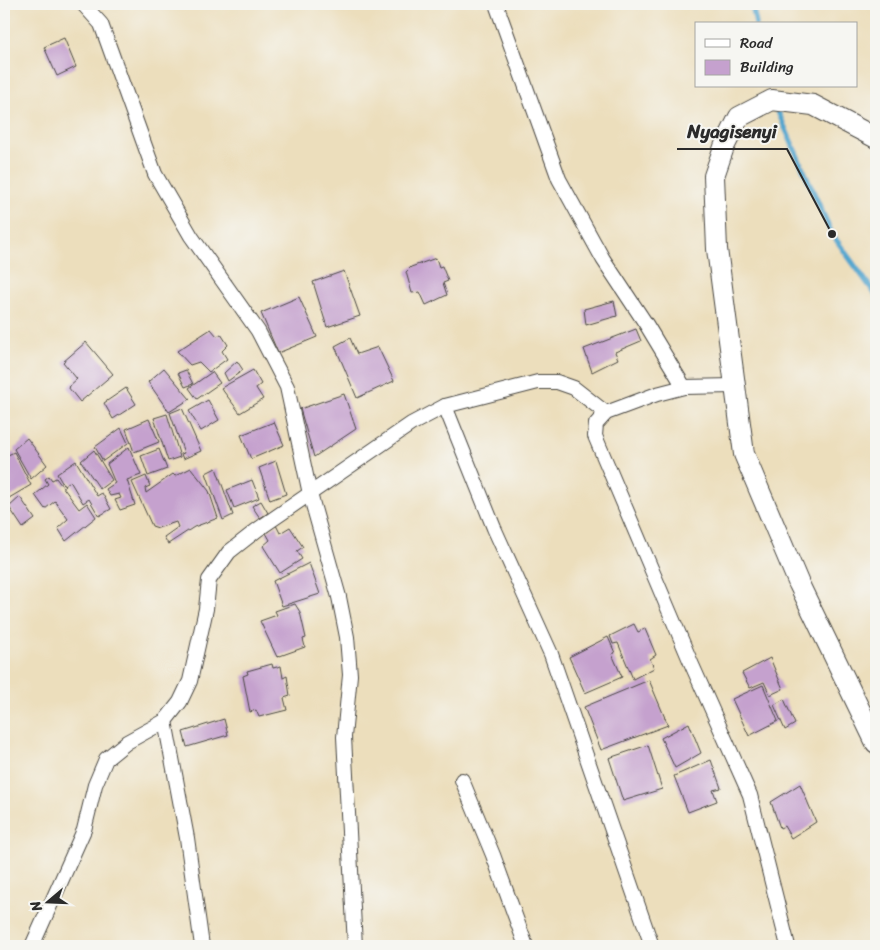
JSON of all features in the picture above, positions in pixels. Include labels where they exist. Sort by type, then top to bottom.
[{"type":"main road","points":[[876,138],[813,105],[772,100],[739,116],[724,147],[714,176],[718,249],[744,454],[799,584],[876,743]]},
{"type":"street","points":[[83,4],[101,24],[155,174],[190,236],[258,331],[287,387],[310,494],[339,597],[347,637],[350,674],[344,736],[355,946]]},
{"type":"street","points":[[496,4],[559,179],[603,259],[646,324],[684,387]]},
{"type":"street","points":[[32,946],[84,830],[95,786],[106,759],[127,742],[165,721],[180,702],[190,681],[206,609],[210,580],[229,552],[257,530],[411,424],[445,406],[538,382],[557,382],[574,388],[606,413]]},
{"type":"street","points":[[734,386],[684,387],[657,394],[606,413],[596,424],[595,436],[692,665],[750,795],[788,946]]},
{"type":"street","points":[[445,406],[494,528],[551,654],[652,946]]},
{"type":"street","points":[[165,721],[187,838],[202,946]]},
{"type":"street","points":[[462,780],[493,855],[526,946]]},
{"type":"building","points":[[64,38],[76,67],[57,76],[44,47]]},
{"type":"building","points":[[436,258],[439,267],[442,266],[448,281],[443,283],[447,295],[426,305],[420,292],[412,293],[406,272],[411,267]]},
{"type":"building","points":[[344,271],[360,316],[327,327],[313,282]]},
{"type":"building","points":[[299,297],[317,337],[278,353],[261,313]]},
{"type":"building","points":[[614,301],[617,316],[586,325],[584,309]]},
{"type":"building","points":[[211,329],[217,336],[221,334],[228,345],[222,351],[227,359],[209,372],[199,362],[190,365],[177,351]]},
{"type":"building","points":[[636,329],[641,341],[615,352],[618,359],[592,372],[584,349]]},
{"type":"building","points":[[350,338],[357,354],[378,347],[394,381],[357,398],[335,346]]},
{"type":"building","points":[[86,342],[113,374],[80,402],[68,387],[77,379],[63,362]]},
{"type":"building","points":[[237,361],[243,370],[228,381],[224,373]]},
{"type":"building","points":[[164,368],[190,399],[169,412],[148,382]]},
{"type":"building","points":[[186,370],[193,384],[185,387],[178,373]]},
{"type":"building","points":[[253,370],[261,384],[256,388],[263,399],[240,413],[221,388]]},
{"type":"building","points":[[212,372],[220,383],[197,399],[189,388]]},
{"type":"building","points":[[126,388],[136,404],[113,419],[104,403]]},
{"type":"building","points":[[344,394],[356,429],[314,457],[300,409]]},
{"type":"building","points":[[208,400],[219,420],[201,431],[189,411]]},
{"type":"building","points":[[182,408],[201,451],[183,459],[181,454],[184,453],[170,413]]},
{"type":"building","points":[[167,414],[180,457],[168,461],[154,418]]},
{"type":"building","points":[[149,419],[159,442],[134,452],[126,429]]},
{"type":"building","points":[[274,422],[284,445],[251,459],[241,435]]},
{"type":"building","points":[[121,428],[128,443],[103,461],[95,447]]},
{"type":"building","points":[[27,438],[47,465],[31,479],[14,449]]},
{"type":"building","points":[[129,447],[141,475],[127,480],[135,505],[120,510],[115,500],[121,498],[119,494],[110,496],[106,489],[115,483],[107,464]]},
{"type":"building","points":[[159,449],[167,469],[148,476],[141,456]]},
{"type":"building","points":[[94,450],[112,480],[100,489],[81,461]]},
{"type":"building","points":[[14,452],[31,485],[4,501],[4,457]]},
{"type":"building","points":[[76,461],[97,496],[102,493],[111,509],[99,516],[89,499],[83,503],[70,481],[64,486],[57,474]]},
{"type":"building","points":[[276,461],[286,494],[270,500],[259,468]]},
{"type":"building","points":[[191,468],[209,491],[218,518],[194,527],[168,544],[164,537],[178,527],[176,522],[158,528],[152,526],[132,482],[146,476],[150,486],[145,488],[146,493],[173,474],[175,476]]},
{"type":"building","points":[[216,468],[233,515],[223,520],[206,473]]},
{"type":"building","points":[[49,476],[52,480],[56,478],[79,509],[87,503],[96,517],[66,541],[58,528],[68,519],[55,501],[45,509],[35,495],[48,484],[45,479]]},
{"type":"building","points":[[252,480],[259,498],[234,508],[227,490]]},
{"type":"building","points":[[20,497],[35,519],[23,528],[9,507]]},
{"type":"building","points":[[261,501],[268,513],[260,518],[252,506]]},
{"type":"building","points":[[276,525],[280,533],[290,527],[303,547],[297,551],[302,559],[280,573],[263,546],[270,540],[266,533]]},
{"type":"building","points":[[309,563],[320,594],[282,606],[273,581]]},
{"type":"building","points":[[295,604],[300,612],[306,638],[303,639],[305,647],[277,657],[260,621],[277,615],[275,611]]},
{"type":"building","points":[[634,624],[638,632],[645,629],[656,655],[650,659],[654,668],[633,679],[618,643],[613,644],[610,636]]},
{"type":"building","points":[[608,637],[615,653],[612,654],[622,677],[585,693],[569,657]]},
{"type":"building","points":[[770,658],[783,689],[770,695],[764,682],[750,688],[742,673]]},
{"type":"building","points":[[272,664],[273,668],[281,666],[283,678],[287,676],[290,696],[284,698],[287,710],[259,717],[256,710],[250,712],[243,676],[248,674],[247,671]]},
{"type":"building","points":[[649,680],[668,725],[601,750],[584,707]]},
{"type":"building","points":[[763,685],[778,721],[749,736],[732,699]]},
{"type":"building","points":[[784,699],[795,724],[785,730],[774,705]]},
{"type":"building","points":[[224,719],[228,735],[187,747],[183,732]]},
{"type":"building","points":[[689,723],[701,753],[675,768],[661,738]]},
{"type":"building","points":[[648,745],[662,789],[623,801],[609,758]]},
{"type":"building","points":[[711,760],[721,788],[713,790],[717,801],[688,812],[674,776]]},
{"type":"building","points":[[800,784],[816,822],[791,838],[784,826],[780,828],[771,802]]},
{"type":"waterway","points":[[752,4],[756,22]]},
{"type":"waterway","points":[[775,105],[832,234],[876,295]]},
{"type":"place","name":"Nyagisenyi","points":[[832,234]]}]
